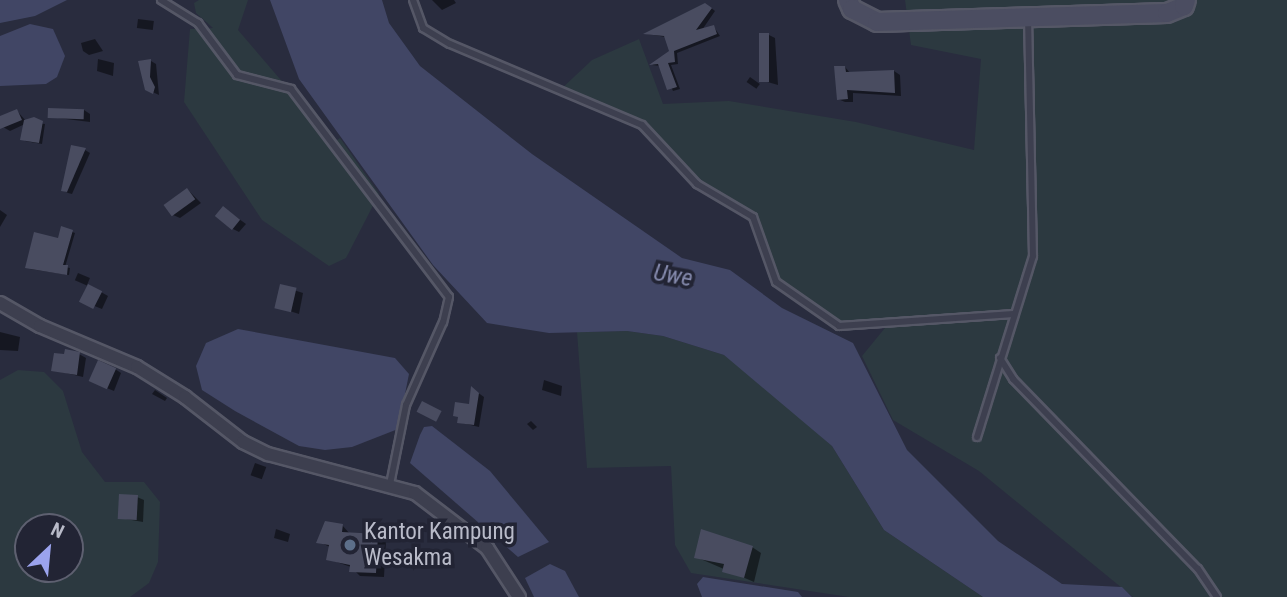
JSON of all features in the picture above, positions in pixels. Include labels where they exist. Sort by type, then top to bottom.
[{"type":"main road","points":[[848,0],[852,9],[877,22],[1028,14],[1167,13],[1184,6],[1186,0]]},
{"type":"street","points":[[0,303],[40,326],[137,367],[186,397],[243,442],[268,454],[390,484],[415,493],[487,548],[519,597]]},
{"type":"lane","points":[[161,0],[198,23],[237,75],[291,89],[449,297],[443,322],[406,405],[390,484]]},
{"type":"lane","points":[[413,0],[423,28],[450,44],[642,125],[698,184],[753,217],[776,282],[839,327],[1014,314]]},
{"type":"lane","points":[[977,437],[1035,240],[1028,14]]},
{"type":"lane","points":[[1000,358],[1013,379],[1198,569],[1217,597]]},
{"type":"shaded area","points":[[199,0],[248,0],[238,30],[304,107],[328,146],[340,138],[379,194],[346,258],[329,266],[262,220],[184,102],[190,29],[213,28],[196,13],[194,3]]},
{"type":"shaded area","points":[[905,0],[1287,0],[1287,597],[1133,597],[979,471],[893,420],[862,356],[889,323],[839,326],[776,282],[753,217],[697,184],[642,125],[559,91],[592,60],[639,39],[663,104],[729,101],[856,122],[974,150],[981,59],[911,45]]},
{"type":"shaded area","points":[[627,331],[663,336],[724,355],[742,366],[832,446],[884,530],[983,597],[849,597],[691,573],[675,545],[671,466],[587,468],[577,332]]},
{"type":"shaded area","points":[[18,370],[44,372],[63,391],[82,452],[105,482],[144,482],[160,502],[158,562],[149,583],[130,597],[0,597],[0,380]]},
{"type":"water","points":[[0,0],[67,0],[35,16],[0,23]]},
{"type":"water","name":"Uwe","points":[[270,0],[382,0],[389,23],[420,66],[532,154],[682,258],[730,270],[782,308],[853,343],[907,450],[998,541],[1062,584],[1122,587],[1132,597],[983,597],[884,530],[832,446],[724,355],[663,336],[627,331],[549,333],[487,323],[433,265],[299,79]]},
{"type":"water","points":[[30,24],[53,29],[65,56],[57,77],[46,84],[0,86],[0,36]]},
{"type":"water","points":[[238,329],[395,358],[409,374],[398,429],[352,447],[325,450],[299,446],[235,411],[202,390],[196,366],[206,343]]},
{"type":"water","points":[[432,426],[490,471],[549,542],[518,557],[410,463],[424,427]]},
{"type":"water","points":[[550,564],[565,571],[579,597],[534,597],[525,578]]},
{"type":"water","points":[[703,577],[798,592],[802,597],[702,597],[697,584]]},
{"type":"building","points":[[705,3],[712,8],[696,30],[714,25],[717,34],[674,51],[675,62],[668,63],[677,87],[667,90],[658,64],[649,65],[669,51],[664,36],[643,34]]},
{"type":"building","points":[[759,33],[769,33],[769,82],[759,82]]},
{"type":"building","points":[[151,59],[150,77],[155,87],[153,94],[145,90],[138,61]]},
{"type":"building","points":[[834,66],[845,66],[846,72],[894,70],[895,93],[847,90],[848,99],[837,100]]},
{"type":"building","points":[[48,108],[84,109],[84,119],[48,118]]},
{"type":"building","points":[[17,109],[22,120],[0,129],[0,116]]},
{"type":"building","points":[[34,117],[43,121],[39,143],[20,140],[24,120]]},
{"type":"building","points":[[71,145],[86,148],[67,192],[61,191]]},
{"type":"building","points":[[187,188],[195,199],[172,216],[164,205]]},
{"type":"building","points":[[223,206],[240,220],[232,230],[215,216]]},
{"type":"building","points":[[61,226],[73,230],[63,265],[68,265],[67,275],[25,268],[34,232],[58,238]]},
{"type":"building","points":[[88,284],[102,291],[93,309],[79,302]]},
{"type":"building","points":[[280,284],[297,288],[291,312],[274,308]]},
{"type":"building","points":[[65,349],[80,352],[77,375],[51,371],[54,353],[64,354]]},
{"type":"building","points":[[98,360],[116,368],[107,389],[89,381]]},
{"type":"building","points":[[471,386],[479,393],[474,425],[457,423],[458,417],[453,416],[455,402],[469,404]]},
{"type":"building","points":[[422,401],[442,411],[436,422],[417,412]]},
{"type":"building","points":[[119,494],[138,495],[137,520],[118,519]]},
{"type":"building","points":[[325,521],[343,524],[342,532],[378,534],[376,573],[349,572],[350,565],[326,560],[329,545],[316,543]]},
{"type":"building","points":[[701,529],[753,546],[744,578],[722,572],[724,564],[694,558]]},
{"type":"place","name":"Kantor Kampung Wesakma","points":[[350,545]]}]
